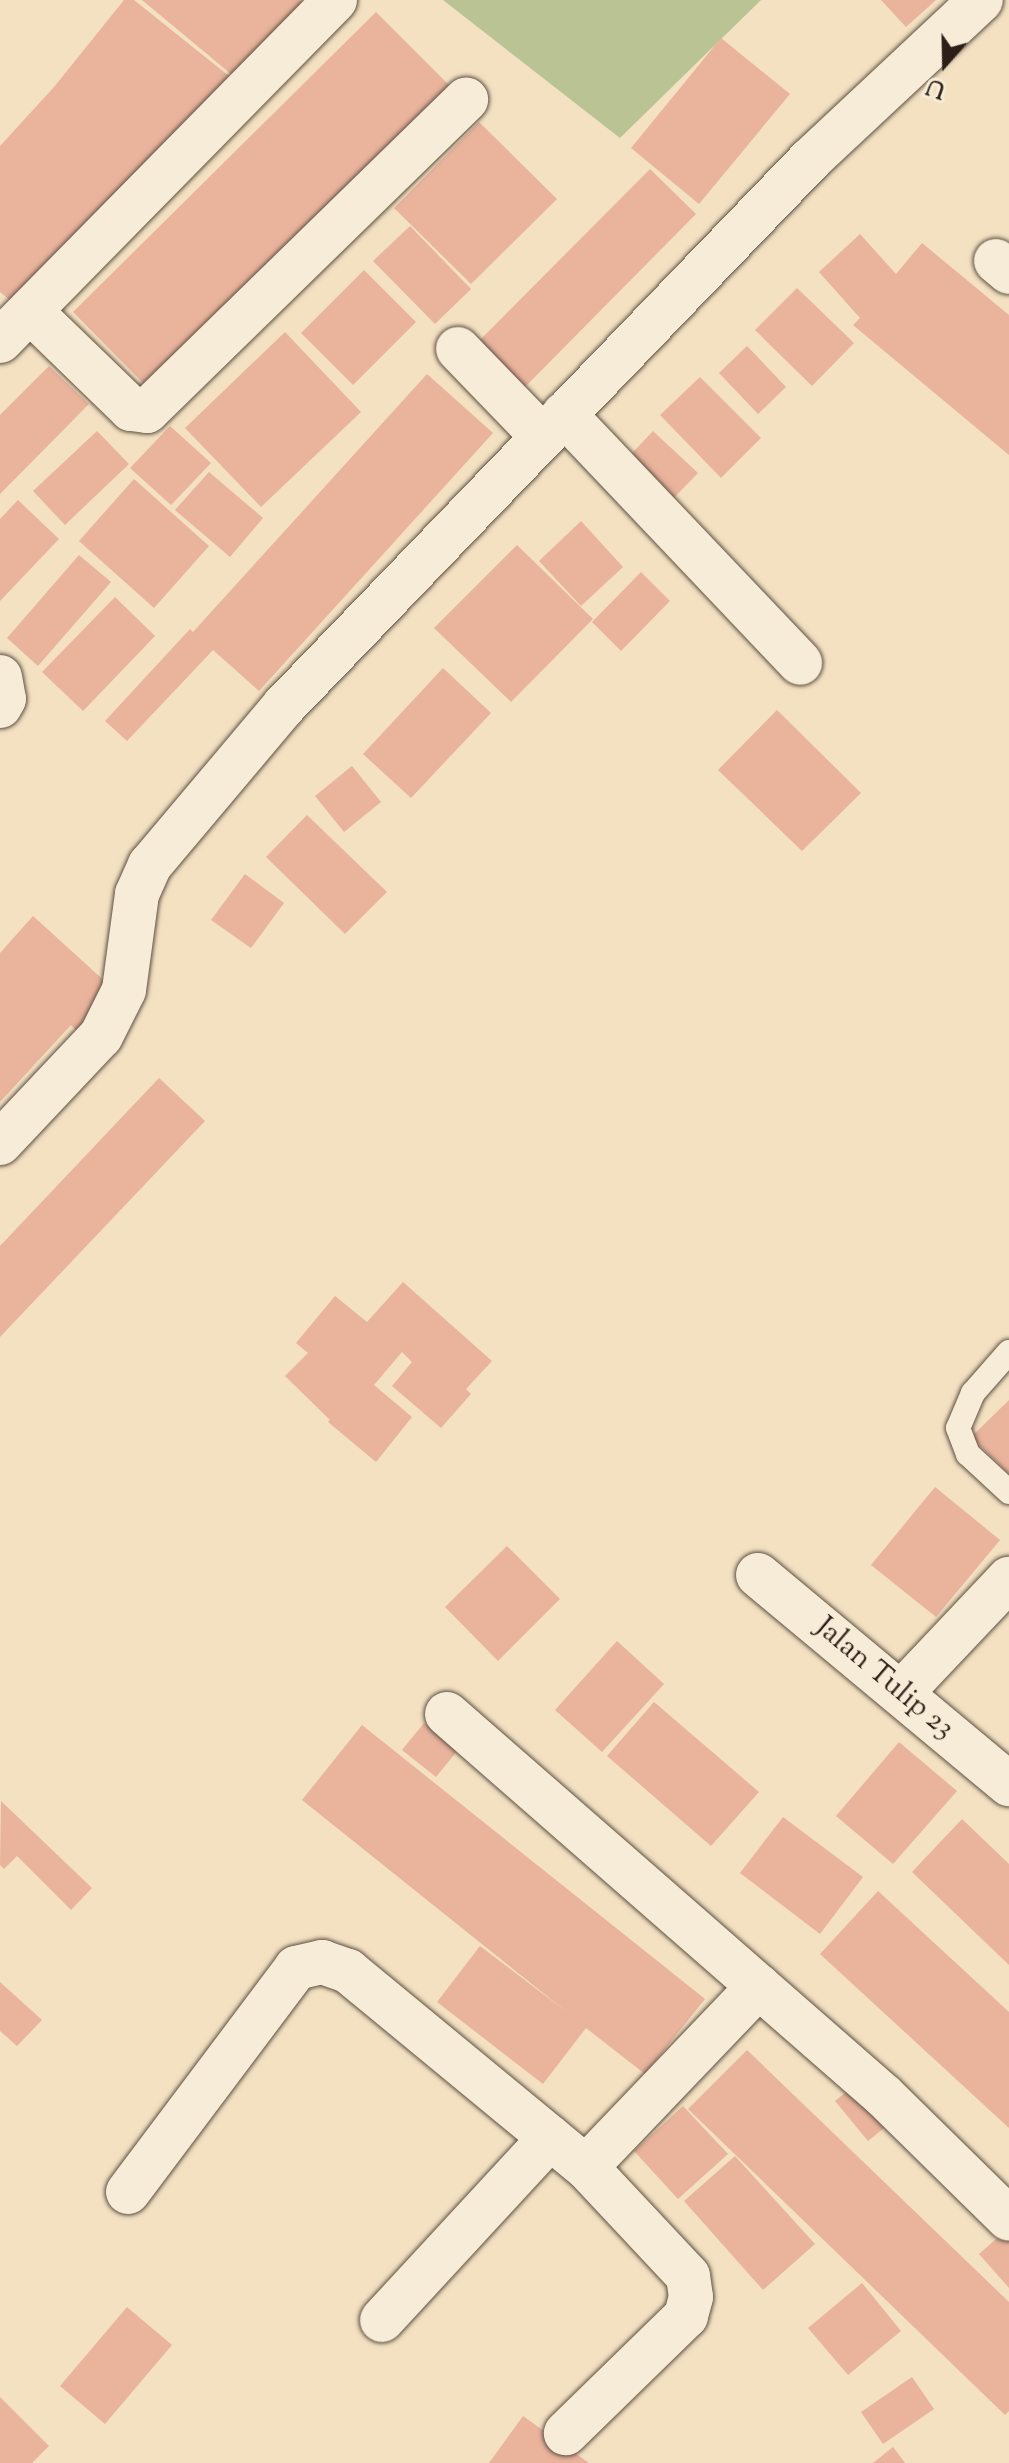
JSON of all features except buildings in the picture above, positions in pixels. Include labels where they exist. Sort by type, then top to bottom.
[{"type":"street","points":[[335,0],[15,326],[131,409],[147,411],[466,100]]},
{"type":"street","points":[[0,1143],[101,1036],[124,990],[137,894],[150,865],[284,706],[810,160],[981,0]]},
{"type":"street","points":[[458,349],[553,425],[800,663]]},
{"type":"street","points":[[0,677],[4,699],[0,706]]},
{"type":"street","name":"Jalan Tulip 23","points":[[758,1575],[1009,1784]]},
{"type":"street","points":[[902,1692],[1009,1579]]},
{"type":"street","points":[[447,1714],[884,2096],[1009,2219]]},
{"type":"street","points":[[128,2192],[296,1968],[322,1962],[348,1971],[586,2167],[688,2276],[691,2297],[686,2316],[566,2433]]},
{"type":"street","points":[[586,2167],[759,1986]]},
{"type":"street","points":[[382,2320],[550,2138]]},
{"type":"lane","points":[[1009,1352],[973,1393],[958,1428],[968,1454],[1009,1492]]},
{"type":"green space","points":[[443,0],[761,0],[620,138]]}]
